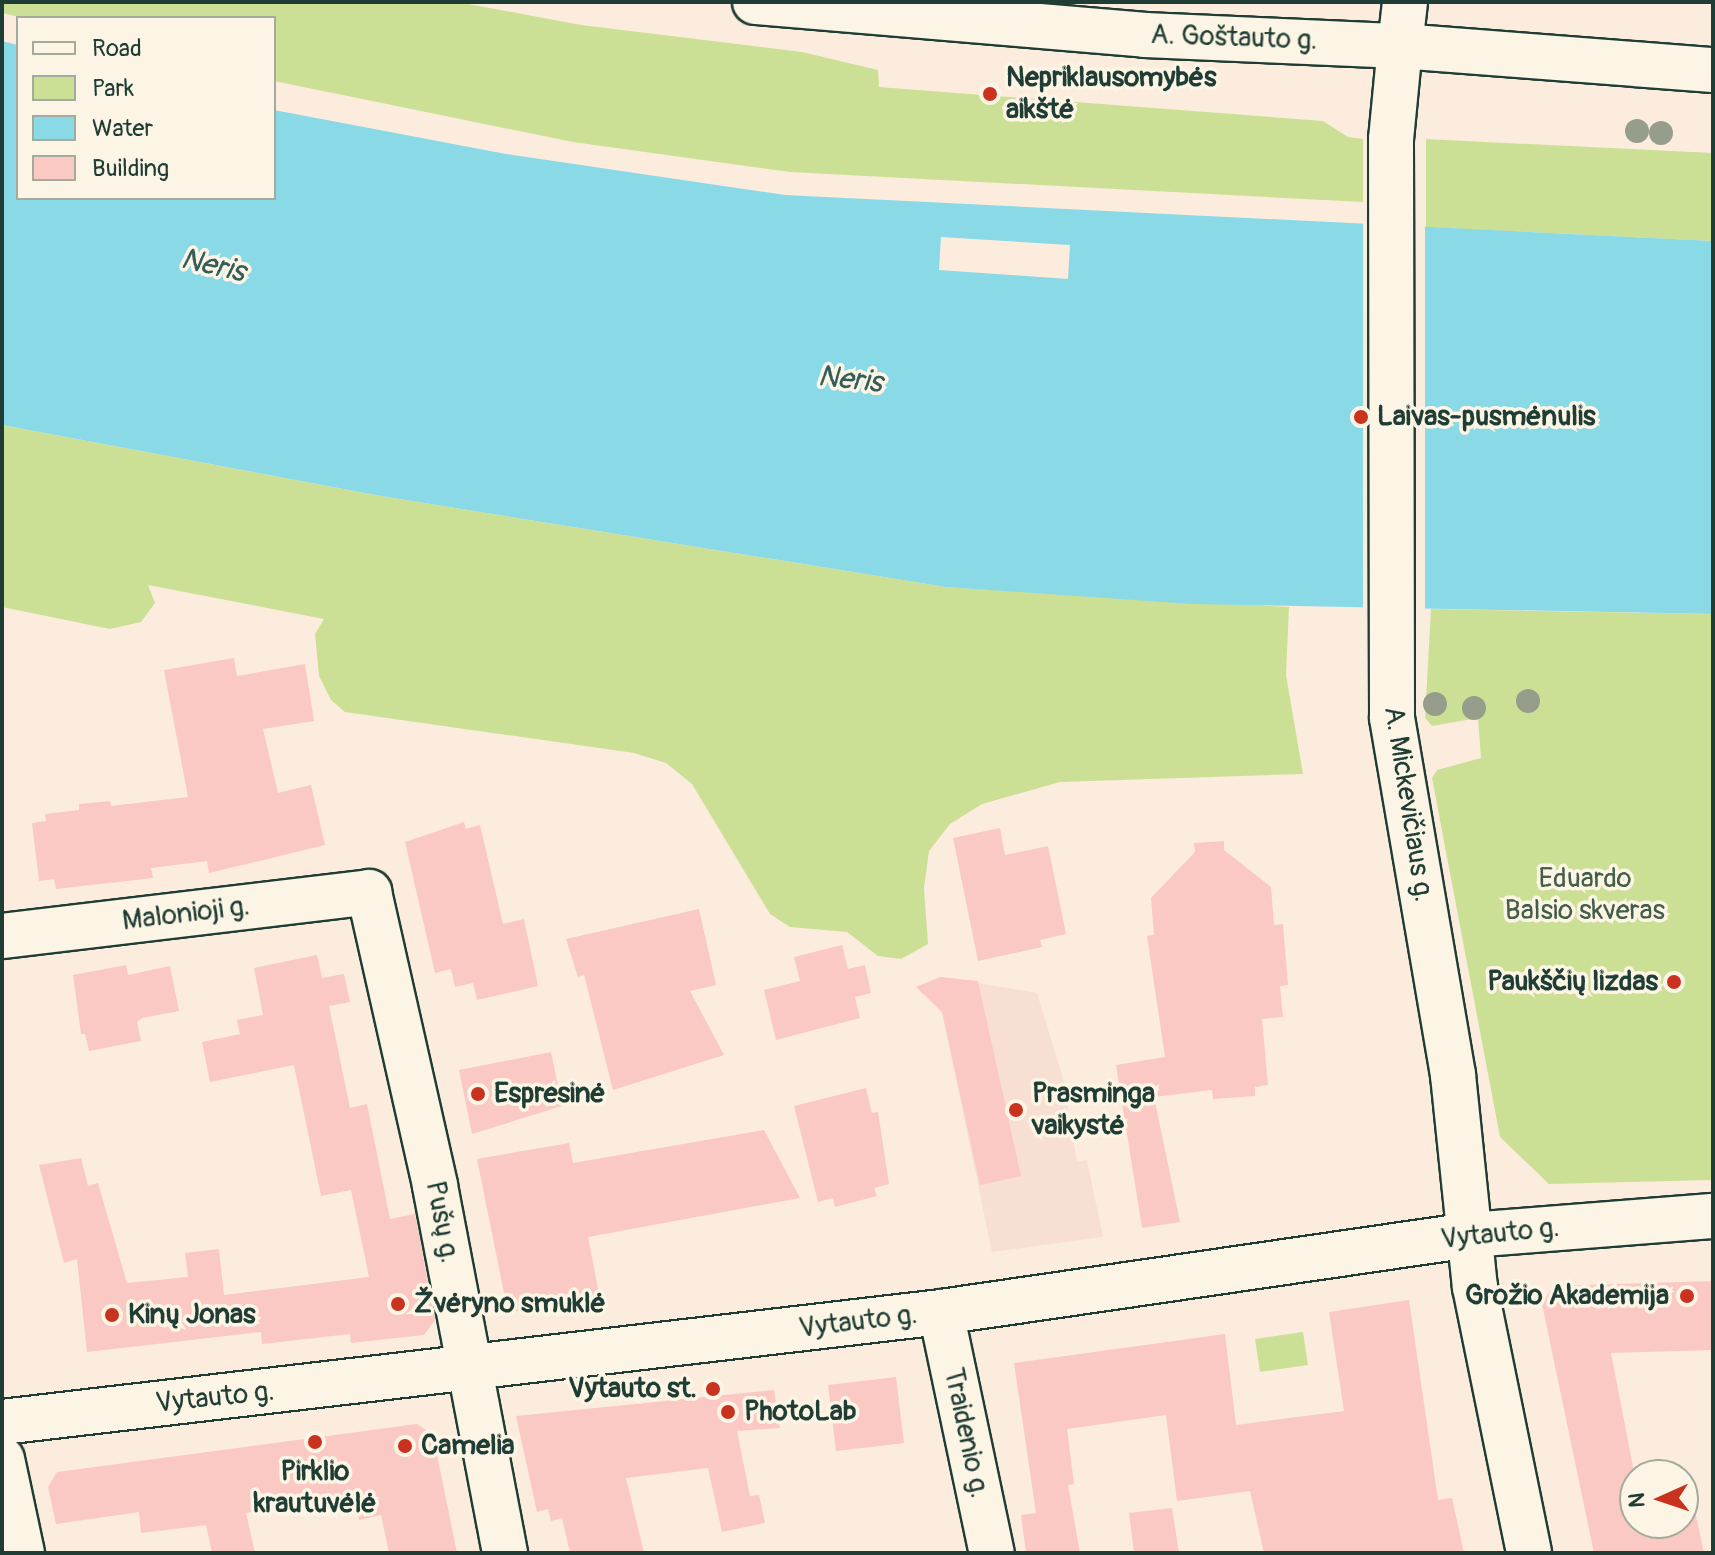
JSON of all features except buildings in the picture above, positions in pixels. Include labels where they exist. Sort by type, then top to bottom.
[{"type":"street","name":"A. Goštauto g.","points":[[755,2],[1145,35],[1400,46],[1713,70]]},
{"type":"street","name":"A. Mickevičiaus g.","points":[[1405,2],[1391,139],[1391,695],[1453,1075],[1480,1316],[1529,1553]]},
{"type":"street","name":"Malonioji g.","points":[[2,936],[369,892]]},
{"type":"street","name":"Pušų g.","points":[[369,892],[471,1370],[505,1553]]},
{"type":"street","name":"Vytauto g.","points":[[2,1422],[471,1370],[941,1312],[1470,1235],[1713,1216]]},
{"type":"street","name":"Traidenio g.","points":[[941,1312],[992,1553]]},
{"type":"street","points":[[2,1459],[22,1553]]},
{"type":"shaded area","name":"Prasminga vaikystė","points":[[940,977],[1037,993],[1063,1078],[1077,1162],[1087,1160],[1103,1237],[992,1252],[942,1012],[916,987]]},
{"type":"green space","points":[[2,2],[458,2],[581,25],[802,52],[878,70],[879,87],[1323,121],[1348,137],[1363,139],[1363,202],[790,172],[573,142],[276,81],[276,16],[16,16],[2,13]]},
{"type":"green space","points":[[1426,139],[1713,153],[1713,241],[1426,227]]},
{"type":"green space","points":[[2,425],[381,496],[946,587],[1289,607],[1286,675],[1303,774],[1060,782],[982,804],[950,824],[929,851],[924,888],[928,944],[901,959],[878,956],[847,932],[790,927],[770,914],[692,784],[666,763],[634,753],[345,712],[331,700],[319,676],[315,634],[324,619],[148,585],[155,603],[141,622],[110,629],[2,607]]},
{"type":"green space","name":"Eduardo Balsio skveras","points":[[1431,609],[1713,614],[1713,1180],[1549,1184],[1500,1137],[1432,778],[1437,770],[1481,758],[1478,718],[1432,726],[1425,718]]},
{"type":"green space","points":[[1303,1332],[1308,1365],[1260,1372],[1255,1339]]},
{"type":"water","name":"Neris","points":[[2,41],[16,44],[16,200],[276,200],[276,110],[506,154],[785,195],[1713,241],[1713,614],[1192,604],[946,587],[381,496],[2,425]]},
{"type":"pier","points":[[1363,220],[1425,223],[1425,613],[1363,612]]},
{"type":"pier","points":[[941,237],[1070,245],[1068,279],[939,270]]},
{"type":"place","name":"Nepriklausomybės aikštė","points":[[990,94]]},
{"type":"place","name":"Laivas-pusmėnulis","points":[[1361,417]]},
{"type":"place","name":"Paukščių lizdas","points":[[1674,982]]},
{"type":"place","name":"Espresinė","points":[[478,1094]]},
{"type":"place","name":"Prasminga vaikystė","points":[[1016,1110]]},
{"type":"place","name":"Grožio Akademija","points":[[1687,1296]]},
{"type":"place","name":"Žvėryno smuklė","points":[[398,1304]]},
{"type":"place","name":"Kinų Jonas","points":[[112,1315]]},
{"type":"place","name":"Vytauto st.","points":[[713,1389]]},
{"type":"place","name":"PhotoLab","points":[[728,1412]]},
{"type":"place","name":"Pirklio krautuvėlė","points":[[315,1442]]},
{"type":"place","name":"Camelia","points":[[405,1446]]}]
